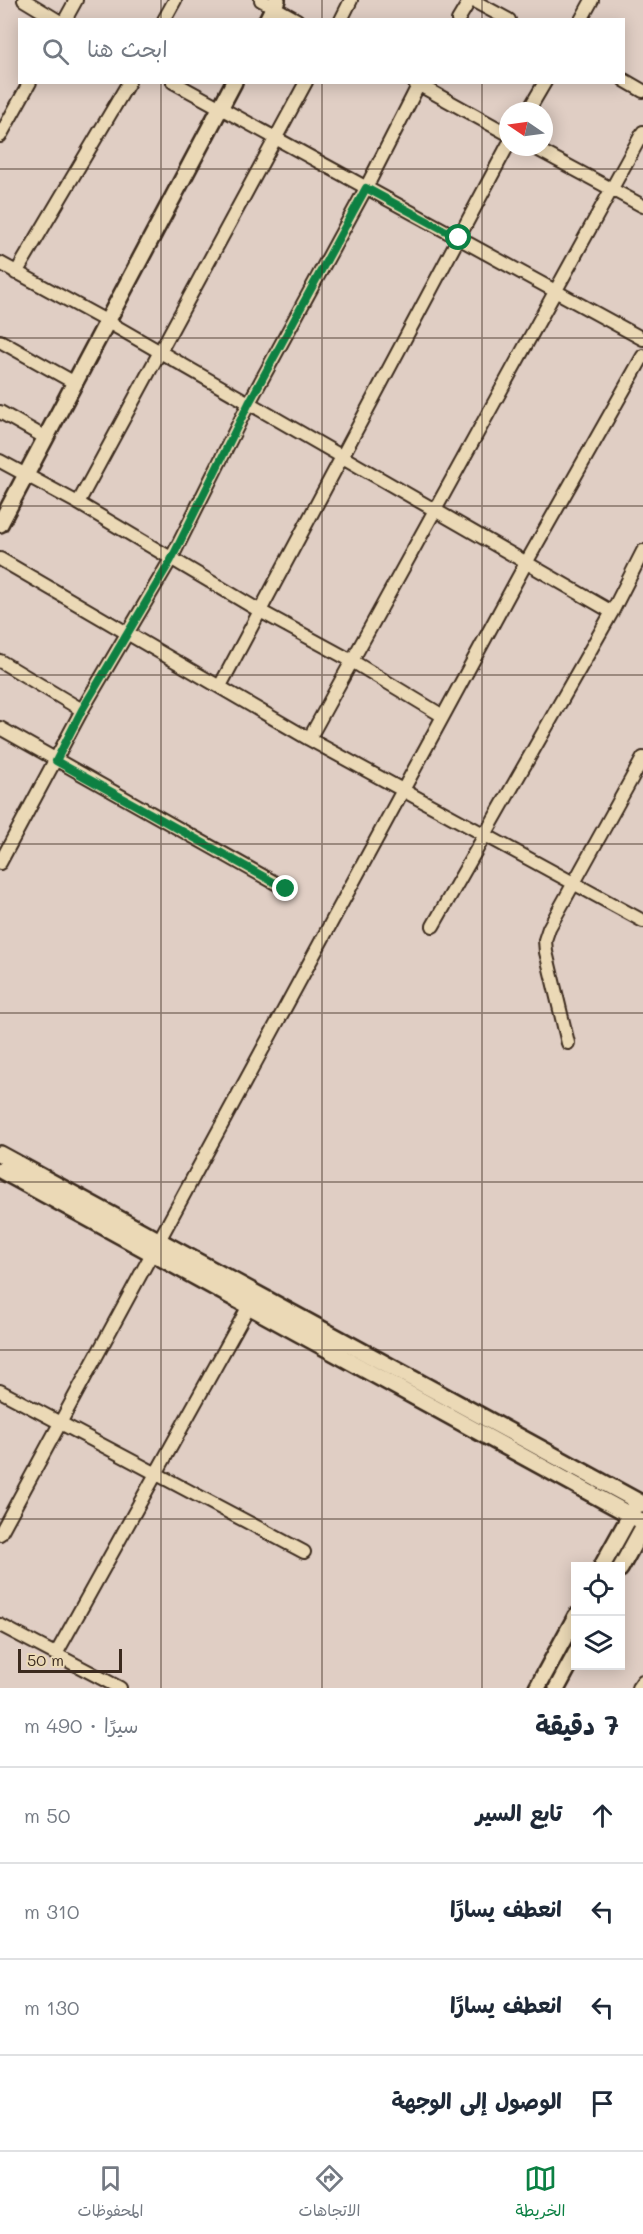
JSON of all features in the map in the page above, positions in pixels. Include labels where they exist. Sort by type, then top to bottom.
[{"type":"street","points":[[24,0],[54,18]]},
{"type":"street","points":[[66,18],[76,0]]},
{"type":"street","points":[[165,18],[174,0]]},
{"type":"street","points":[[342,18],[351,0]]},
{"type":"street","points":[[459,18],[471,0],[505,18]]},
{"type":"street","points":[[582,18],[592,0]]},
{"type":"street","points":[[270,7],[293,18]]},
{"type":"street","points":[[625,81],[643,91]]},
{"type":"street","points":[[0,136],[29,84]]},
{"type":"street","points":[[16,273],[128,84]]},
{"type":"street","points":[[177,84],[643,339]]},
{"type":"street","points":[[0,524],[233,84]]},
{"type":"street","points":[[78,504],[305,84]]},
{"type":"street","points":[[0,863],[82,710],[171,560],[249,403],[366,188],[417,84]]},
{"type":"street","points":[[419,84],[499,129]]},
{"type":"street","points":[[533,102],[544,84]]},
{"type":"street","points":[[309,739],[643,132]]},
{"type":"street","points":[[220,686],[502,156]]},
{"type":"street","points":[[550,156],[643,206]]},
{"type":"street","points":[[0,263],[108,322],[612,612]]},
{"type":"street","points":[[0,341],[75,383]]},
{"type":"street","points":[[0,1534],[526,563],[643,356]]},
{"type":"street","points":[[0,412],[46,438]]},
{"type":"street","points":[[0,460],[260,611],[352,661],[443,716]]},
{"type":"street","points":[[433,926],[612,612],[643,551]]},
{"type":"street","points":[[0,559],[309,739],[643,921]]},
{"type":"street","points":[[0,661],[82,710]]},
{"type":"street","points":[[0,728],[286,889]]},
{"type":"street","points":[[568,1043],[545,940],[573,883],[643,758]]},
{"type":"street","points":[[0,1154],[156,1247],[249,1306],[640,1507]]},
{"type":"street","points":[[0,1170],[156,1247],[640,1507]]},
{"type":"street","points":[[56,1654],[249,1306]]},
{"type":"street","points":[[0,1391],[304,1552]]},
{"type":"street","points":[[605,1562],[640,1507]]},
{"type":"street","points":[[625,1562],[643,1527]]},
{"type":"street","points":[[0,1625],[120,1688]]},
{"type":"street","points":[[537,1688],[571,1625]]},
{"type":"street","points":[[557,1688],[571,1662]]},
{"type":"street","points":[[638,1688],[643,1681]]},
{"type":"route","points":[[286,889],[56,761],[82,710],[171,560],[249,403],[366,188],[459,238]]}]
